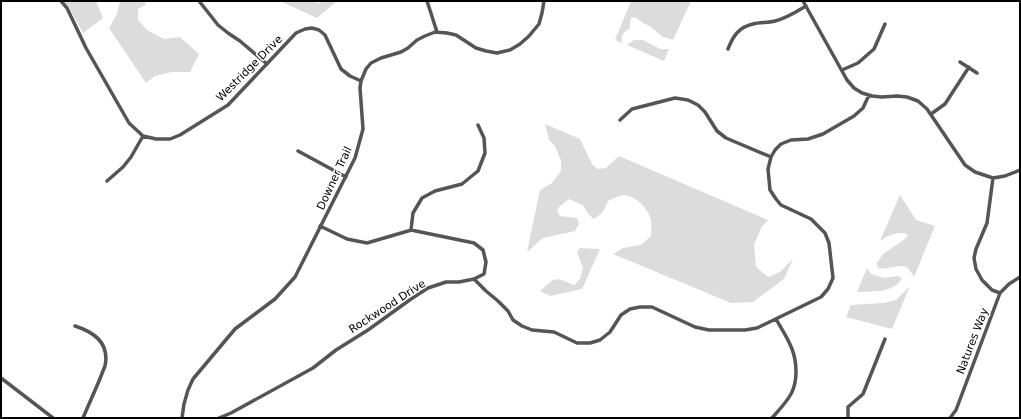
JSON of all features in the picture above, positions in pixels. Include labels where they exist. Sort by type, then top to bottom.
[{"type":"street","points":[[61,1],[67,8],[86,48],[129,123],[143,136],[131,157],[107,181]]},
{"type":"street","points":[[199,1],[218,25],[267,64]]},
{"type":"street","points":[[427,1],[437,32],[456,35],[476,48],[497,52],[510,50],[529,36],[539,24],[544,1]]},
{"type":"street","points":[[803,1],[847,80],[854,88],[869,95],[882,97],[908,97],[918,101],[927,108],[965,165],[975,172],[993,178],[1005,176],[1020,170]]},
{"type":"street","points":[[728,49],[734,35],[744,27],[754,23],[774,21],[790,16],[806,6]]},
{"type":"street","points":[[842,70],[858,63],[874,49],[885,24]]},
{"type":"street","name":"Westridge Drive","points":[[143,136],[156,139],[170,139],[180,135],[228,105],[296,33],[305,29],[312,28],[319,30],[325,35],[341,69],[350,76],[361,81]]},
{"type":"street","name":"Downer Trail","points":[[182,418],[186,397],[193,379],[235,329],[276,299],[295,277],[355,158],[363,129],[360,99],[361,81],[366,69],[371,63],[401,52],[417,40],[437,32]]},
{"type":"street","points":[[960,62],[977,73]]},
{"type":"street","points":[[931,114],[945,104],[969,67]]},
{"type":"street","points":[[320,226],[347,239],[367,243],[411,230],[474,243],[483,250],[486,262],[484,274],[474,279],[508,311],[513,320],[532,330],[554,332],[577,343],[590,343],[600,340],[610,332],[621,315],[630,309],[640,307],[652,308],[695,327],[709,330],[745,330],[756,328],[821,296],[828,289],[833,278],[829,243],[825,234],[811,219],[781,205],[770,190],[768,169],[771,156],[781,144],[791,140],[808,139],[823,134],[854,116],[863,108],[869,95]]},
{"type":"street","points":[[620,120],[632,109],[674,98],[688,100],[698,105],[706,112],[717,131],[726,138],[771,156]]},
{"type":"street","points":[[411,230],[413,213],[422,198],[435,191],[462,184],[478,171],[485,153],[484,138],[478,125]]},
{"type":"street","points":[[298,150],[346,177]]},
{"type":"street","points":[[993,178],[987,223],[976,249],[974,258],[976,269],[982,280],[992,290],[1000,293]]},
{"type":"street","name":"Natures Way","points":[[950,418],[956,410],[1000,293],[1009,284],[1020,277]]},
{"type":"street","name":"Rockwood Drive","points":[[219,418],[313,368],[336,350],[368,330],[428,288],[446,282],[459,282],[474,279]]},
{"type":"street","points":[[772,418],[792,393],[796,379],[796,365],[792,349],[776,319]]},
{"type":"street","points":[[75,326],[87,330],[97,336],[103,344],[105,353],[105,366],[83,418]]},
{"type":"street","points":[[848,418],[848,407],[863,394],[885,339]]},
{"type":"street","points":[[1,378],[53,418]]},
{"type":"shaded area","points":[[64,1],[96,1],[103,18],[83,33],[69,7]]},
{"type":"shaded area","points":[[120,1],[146,1],[145,5],[138,9],[138,20],[147,30],[164,39],[180,37],[199,54],[190,72],[172,72],[155,76],[146,83],[109,28],[117,14]]},
{"type":"shaded area","points":[[280,1],[311,1],[319,3],[323,1],[337,1],[317,18]]},
{"type":"shaded area","points":[[631,1],[691,1],[673,40],[663,37],[635,17],[631,18],[630,28],[623,34],[622,43],[615,40]]},
{"type":"shaded area","points":[[634,40],[643,40],[660,49],[669,49],[664,61],[627,45]]},
{"type":"shaded area","points":[[545,124],[580,139],[592,164],[598,169],[606,168],[619,156],[768,220],[761,228],[754,245],[756,267],[768,277],[780,272],[793,259],[784,279],[753,302],[731,303],[613,254],[623,248],[641,245],[651,236],[651,222],[644,206],[635,199],[625,196],[618,196],[608,201],[603,212],[594,219],[588,214],[583,205],[569,199],[559,207],[557,211],[560,216],[577,218],[579,224],[575,231],[543,238],[527,252],[540,190],[552,183],[561,171],[561,161],[555,146],[549,140]]},
{"type":"shaded area","points":[[900,195],[916,220],[935,226],[914,277],[905,266],[882,269],[878,268],[877,263],[883,254],[905,239],[908,235],[897,233],[880,241]]},
{"type":"shaded area","points":[[580,248],[600,249],[582,289],[550,296],[540,291],[556,279],[574,285],[580,279],[583,268],[577,252]]},
{"type":"shaded area","points":[[867,268],[871,274],[884,278],[898,276],[902,278],[893,287],[882,291],[857,292]]},
{"type":"shaded area","points":[[910,286],[892,329],[846,317],[851,305],[883,303],[896,300]]}]
